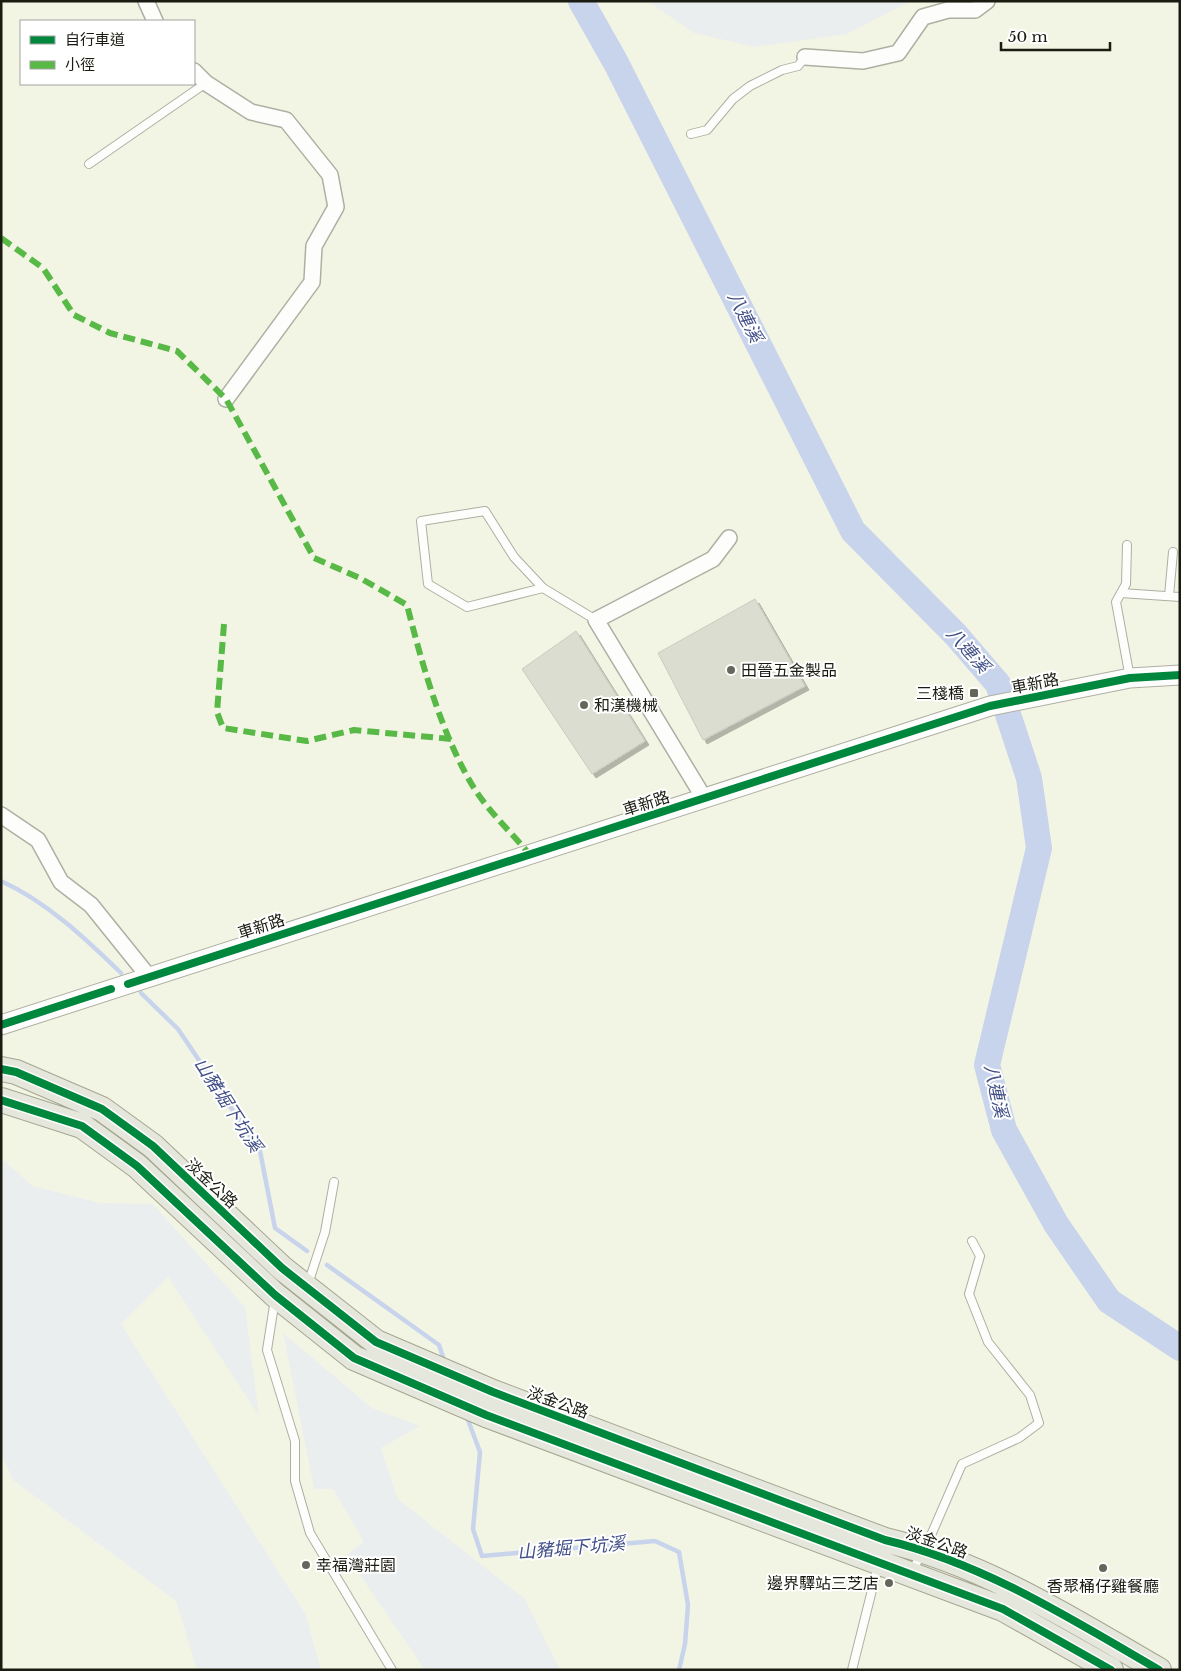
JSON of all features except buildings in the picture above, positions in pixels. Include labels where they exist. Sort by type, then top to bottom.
[{"type":"main road","name":"淡金公路","points":[[1,1070],[16,1072],[102,1109],[153,1146],[282,1268],[376,1342],[430,1367],[882,1551],[910,1574],[1003,1609],[1111,1670]]},
{"type":"main road","name":"淡金公路","points":[[1,1100],[82,1126],[137,1166],[275,1295],[354,1358],[486,1415],[882,1551],[925,1550],[1016,1588],[1159,1670]]},
{"type":"street","points":[[146,1],[155,20]]},
{"type":"street","points":[[805,57],[863,61],[898,52],[923,17],[948,10],[975,10],[987,1]]},
{"type":"street","points":[[195,72],[206,84],[252,112],[286,120],[330,175],[336,207],[314,246],[312,282],[226,399]]},
{"type":"street","points":[[704,798],[596,620],[713,558],[729,538]]},
{"type":"street","name":"車新路","points":[[1,1025],[990,706],[1130,678],[1180,675]]},
{"type":"street","points":[[1,815],[38,840],[60,882],[91,904],[149,977]]},
{"type":"lane","points":[[691,134],[707,130],[733,99],[750,86],[782,70],[798,66],[805,57]]},
{"type":"lane","points":[[89,164],[206,84]]},
{"type":"lane","points":[[543,588],[467,607],[428,584],[421,521],[485,511],[514,557],[543,588],[596,620]]},
{"type":"lane","points":[[1127,545],[1126,584],[1116,602],[1130,678]]},
{"type":"lane","points":[[1169,596],[1174,552]]},
{"type":"lane","points":[[1121,593],[1180,597]]},
{"type":"lane","points":[[307,1286],[326,1232],[334,1182]]},
{"type":"lane","points":[[910,1574],[925,1550],[962,1464],[1019,1438],[1039,1423],[1030,1396],[988,1342],[968,1294],[980,1256],[972,1240]]},
{"type":"lane","points":[[275,1295],[267,1350],[295,1441],[295,1481],[310,1533],[392,1670]]},
{"type":"lane","points":[[852,1670],[882,1551]]},
{"type":"shaded area","points":[[647,1],[911,1],[847,34],[755,47],[694,33]]},
{"type":"shaded area","points":[[1,1158],[33,1186],[100,1203],[153,1204],[245,1307],[259,1416],[168,1277],[121,1324],[306,1615],[321,1670],[197,1670],[176,1601],[13,1480],[1,1453]]},
{"type":"shaded area","points":[[283,1333],[372,1408],[420,1426],[381,1448],[398,1499],[525,1599],[560,1670],[425,1670],[347,1554],[364,1542],[333,1489],[314,1489]]},
{"type":"waterway","name":"八連溪","points":[[581,1],[616,63],[853,531],[956,635],[998,684],[1029,778],[1039,848],[987,1065],[1004,1130],[1056,1224],[1109,1301],[1180,1348]]},
{"type":"waterway","name":"山豬堀下坑溪","points":[[1,881],[50,910],[121,973]]},
{"type":"waterway","name":"山豬堀下坑溪","points":[[141,993],[178,1029],[260,1151],[275,1228],[307,1251]]},
{"type":"waterway","name":"山豬堀下坑溪","points":[[327,1265],[439,1345],[444,1360]]},
{"type":"waterway","name":"山豬堀下坑溪","points":[[468,1420],[480,1452],[473,1529],[482,1556],[655,1541],[679,1552],[688,1605],[685,1644],[679,1670]]},
{"type":"marked path","points":[[1,238],[43,268],[74,315],[110,333],[177,351],[226,399],[314,558],[360,578],[407,605],[434,699],[452,746],[474,788],[487,806],[530,855]]},
{"type":"marked path","points":[[224,624],[217,712],[223,728],[307,741],[354,730],[451,739]]},
{"type":"cycle path","points":[[128,984],[990,706],[1130,678],[1180,675]]},
{"type":"cycle path","points":[[1,1025],[111,989]]},
{"type":"cycle path","points":[[1,1069],[16,1072],[102,1109],[153,1146],[282,1268],[376,1342],[493,1392],[885,1540],[922,1550],[958,1563],[1060,1613],[1159,1670]]},
{"type":"cycle path","points":[[1,1100],[82,1126],[137,1166],[275,1295],[354,1358],[486,1415],[1003,1609],[1111,1670]]},
{"type":"place","name":"田晉五金製品","points":[[731,670]]},
{"type":"place","name":"三棧橋","points":[[974,693]]},
{"type":"place","name":"和漢機械","points":[[584,705]]},
{"type":"place","name":"幸福灣莊園","points":[[306,1565]]},
{"type":"place","name":"香聚桶仔雞餐廳","points":[[1103,1568]]},
{"type":"place","name":"邊界驛站三芝店","points":[[889,1583]]}]
